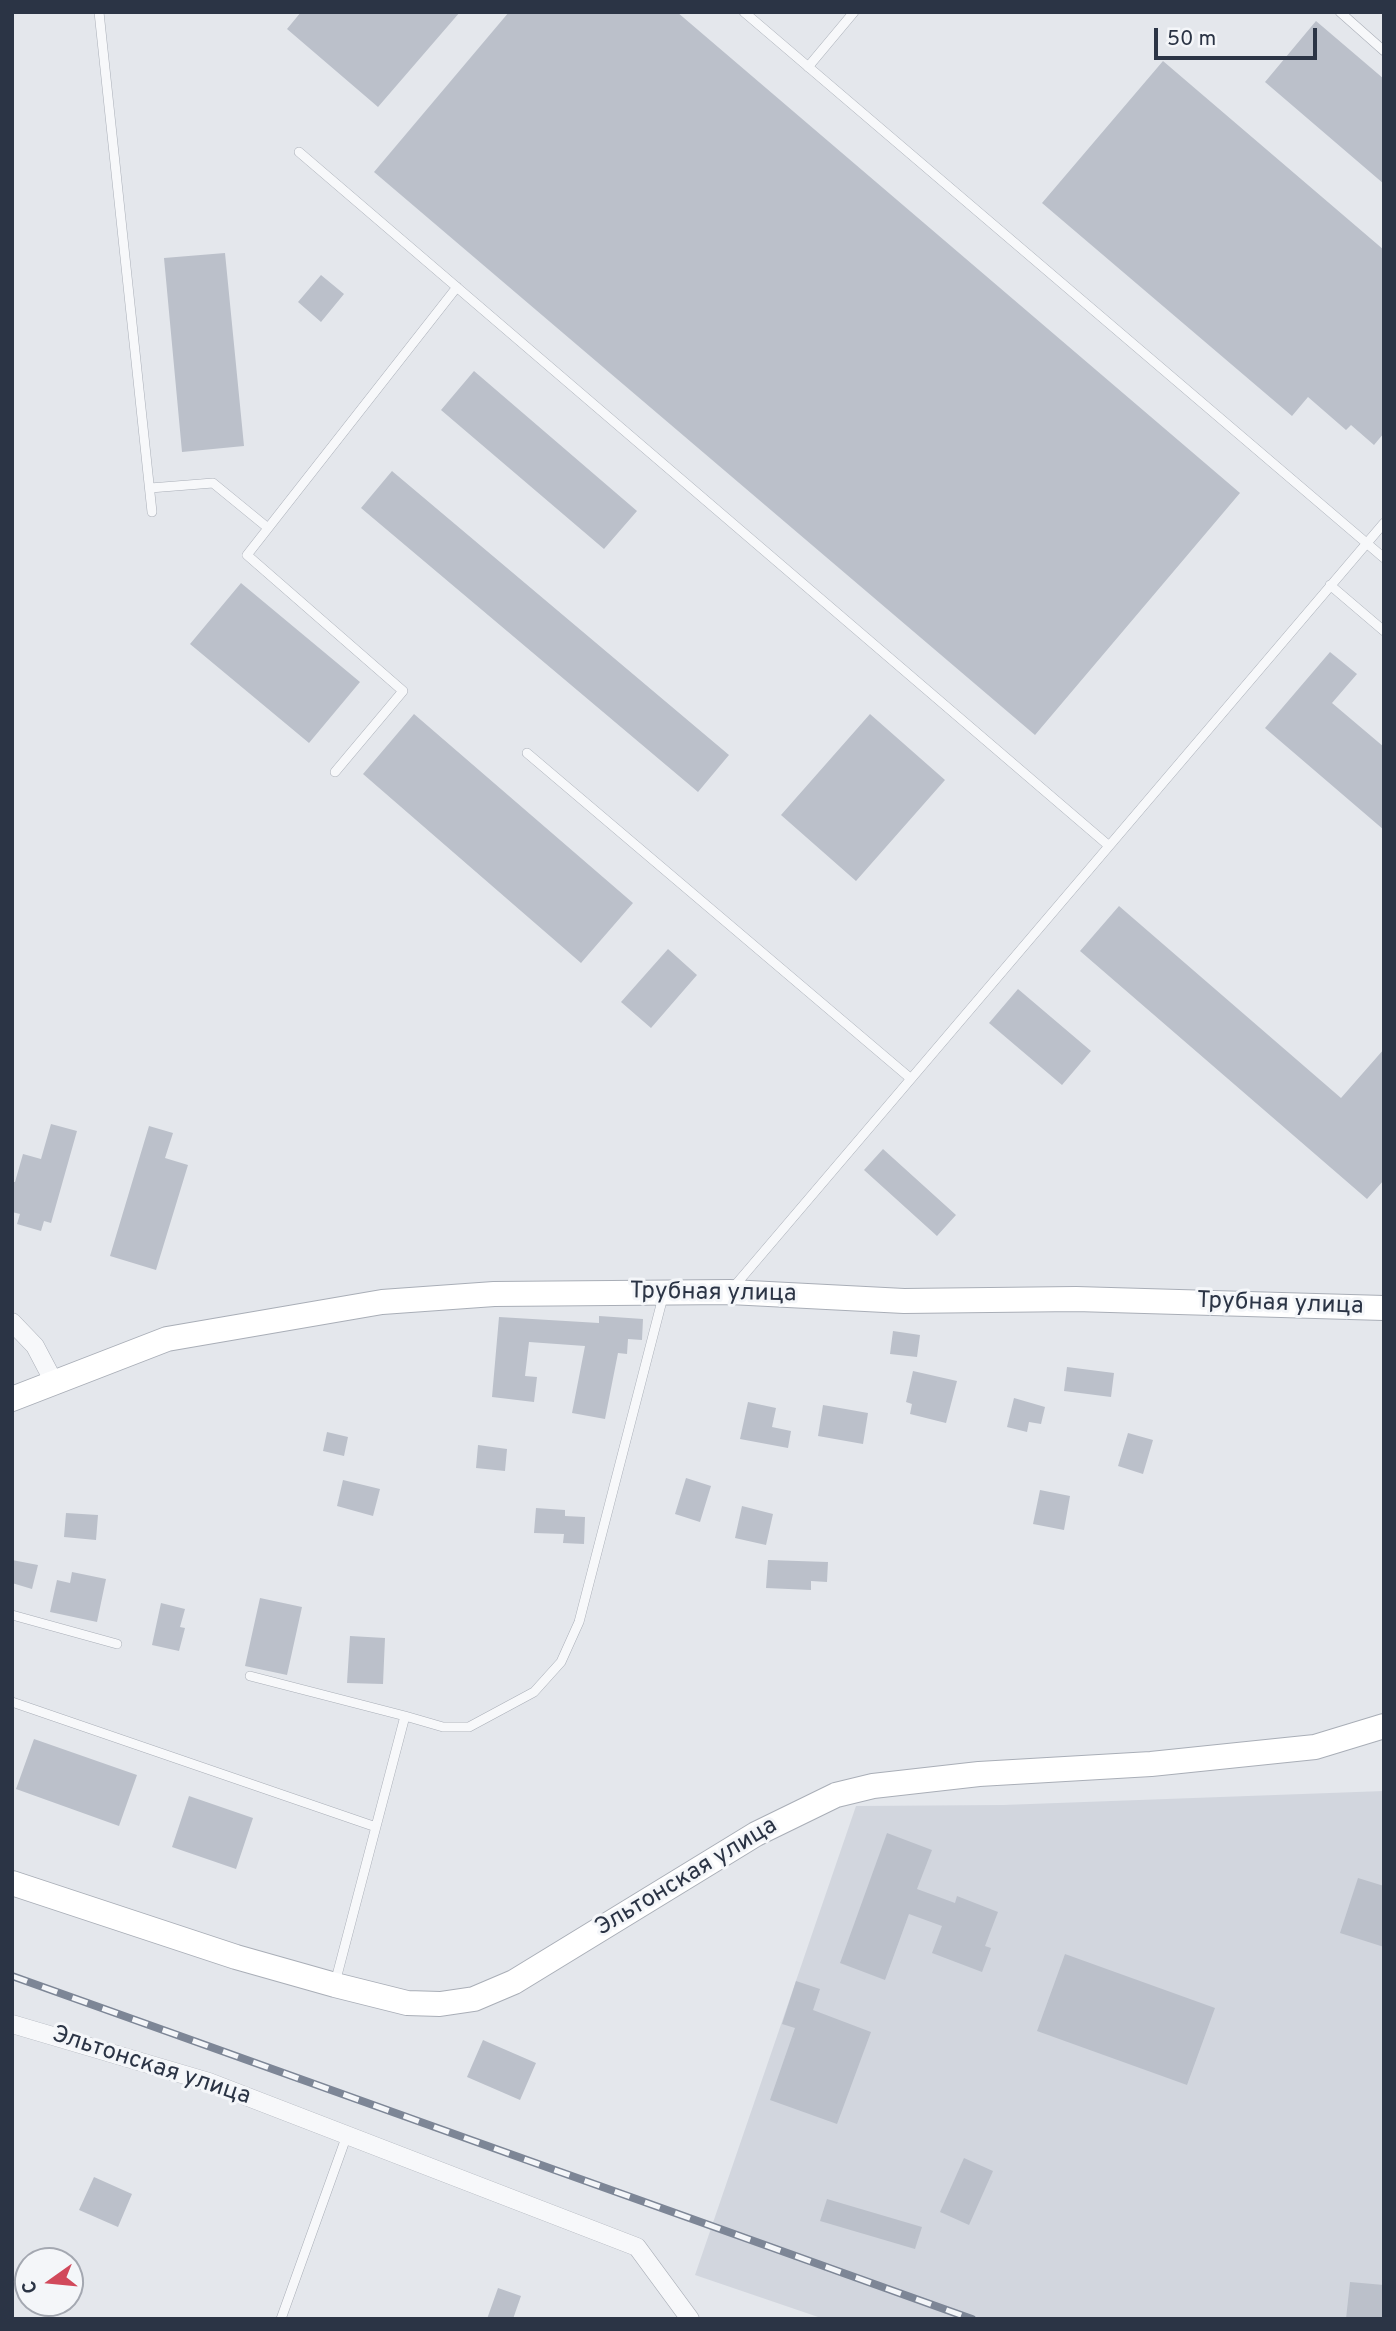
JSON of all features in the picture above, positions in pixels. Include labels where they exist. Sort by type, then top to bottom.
[{"type":"street","name":"Трубная улица","points":[[12,1399],[167,1339],[382,1302],[494,1294],[730,1292],[904,1301],[1076,1299],[1384,1308]]},
{"type":"street","points":[[12,1322],[35,1346],[54,1382]]},
{"type":"street","name":"Эльтонская улица","points":[[12,1883],[236,1957],[335,1985],[407,2003],[440,2004],[474,1998],[514,1982],[756,1834],[836,1795],[873,1786],[979,1774],[1151,1764],[1315,1747],[1384,1726]]},
{"type":"street","name":"Эльтонская улица","points":[[12,2024],[209,2082],[637,2248],[690,2319]]},
{"type":"lane","points":[[99,12],[152,512]]},
{"type":"lane","points":[[744,12],[1384,558]]},
{"type":"lane","points":[[808,66],[854,12]]},
{"type":"lane","points":[[1339,12],[1384,51]]},
{"type":"lane","points":[[299,152],[1108,845]]},
{"type":"lane","points":[[335,772],[403,691],[247,555],[457,287]]},
{"type":"lane","points":[[150,488],[212,483],[268,528]]},
{"type":"lane","points":[[730,1292],[1384,523]]},
{"type":"lane","points":[[1330,585],[1384,631]]},
{"type":"lane","points":[[527,753],[910,1078]]},
{"type":"lane","points":[[250,1676],[443,1727],[469,1727],[534,1692],[561,1662],[579,1622],[665,1292]]},
{"type":"lane","points":[[12,1615],[117,1644]]},
{"type":"lane","points":[[12,1702],[376,1827]]},
{"type":"lane","points":[[335,1985],[405,1716]]},
{"type":"lane","points":[[281,2319],[347,2135]]},
{"type":"shaded area","points":[[1384,1791],[1384,2319],[824,2319],[695,2275],[856,1806],[1003,1805]]},
{"type":"building","points":[[301,12],[460,12],[378,107],[287,29]]},
{"type":"building","points":[[509,12],[677,12],[1240,493],[1035,735],[374,172]]},
{"type":"building","points":[[1316,21],[1384,79],[1384,184],[1265,82]]},
{"type":"building","points":[[1163,61],[1384,250],[1384,433],[1374,445],[1351,425],[1346,430],[1308,397],[1292,416],[1042,203]]},
{"type":"building","points":[[225,253],[244,446],[182,452],[164,258]]},
{"type":"building","points":[[321,275],[344,294],[321,322],[298,302]]},
{"type":"building","points":[[474,371],[637,511],[604,549],[441,410]]},
{"type":"building","points":[[392,471],[729,755],[698,792],[361,508]]},
{"type":"building","points":[[241,583],[360,682],[309,743],[190,644]]},
{"type":"building","points":[[1330,652],[1357,674],[1332,703],[1384,747],[1384,830],[1265,728]]},
{"type":"building","points":[[414,714],[633,903],[581,963],[363,774]]},
{"type":"building","points":[[870,714],[945,780],[856,881],[781,815]]},
{"type":"building","points":[[1119,906],[1341,1098],[1384,1049],[1384,1180],[1367,1199],[1080,951]]},
{"type":"building","points":[[668,949],[697,975],[651,1028],[621,1002]]},
{"type":"building","points":[[1018,989],[1091,1051],[1062,1085],[989,1023]]},
{"type":"building","points":[[51,1124],[77,1131],[51,1223],[44,1221],[41,1231],[17,1224],[20,1214],[12,1212],[12,1182],[15,1182],[23,1154],[41,1159]]},
{"type":"building","points":[[149,1126],[173,1133],[165,1158],[188,1165],[156,1270],[110,1256]]},
{"type":"building","points":[[883,1149],[956,1215],[937,1236],[864,1170]]},
{"type":"building","points":[[599,1316],[643,1319],[642,1340],[628,1339],[627,1354],[618,1353],[605,1419],[572,1413],[585,1346],[529,1342],[525,1376],[537,1377],[534,1402],[492,1397],[499,1317],[599,1323]]},
{"type":"building","points":[[893,1331],[920,1335],[917,1357],[890,1354]]},
{"type":"building","points":[[1067,1367],[1114,1373],[1111,1397],[1064,1391]]},
{"type":"building","points":[[913,1371],[957,1381],[946,1423],[910,1414],[912,1404],[906,1402]]},
{"type":"building","points":[[1014,1398],[1045,1407],[1041,1424],[1029,1422],[1027,1432],[1007,1427]]},
{"type":"building","points":[[748,1402],[776,1408],[772,1427],[791,1431],[788,1448],[740,1439]]},
{"type":"building","points":[[823,1405],[868,1413],[863,1444],[818,1436]]},
{"type":"building","points":[[327,1432],[348,1437],[344,1456],[323,1451]]},
{"type":"building","points":[[1128,1433],[1153,1440],[1143,1474],[1118,1466]]},
{"type":"building","points":[[478,1445],[507,1449],[505,1471],[476,1468]]},
{"type":"building","points":[[686,1478],[711,1486],[700,1522],[675,1514]]},
{"type":"building","points":[[343,1480],[380,1489],[373,1516],[337,1506]]},
{"type":"building","points":[[1040,1490],[1070,1496],[1064,1530],[1033,1524]]},
{"type":"building","points":[[742,1506],[773,1514],[766,1545],[735,1538]]},
{"type":"building","points":[[536,1508],[565,1510],[565,1516],[585,1517],[584,1544],[563,1543],[564,1534],[534,1533]]},
{"type":"building","points":[[66,1513],[98,1515],[96,1540],[64,1537]]},
{"type":"building","points":[[12,1560],[38,1565],[32,1589],[12,1583]]},
{"type":"building","points":[[768,1560],[828,1562],[827,1582],[811,1581],[811,1590],[766,1588]]},
{"type":"building","points":[[72,1572],[106,1579],[97,1622],[50,1612],[57,1580],[70,1583]]},
{"type":"building","points":[[260,1598],[302,1607],[287,1675],[245,1666]]},
{"type":"building","points":[[161,1603],[185,1609],[180,1627],[185,1628],[179,1651],[152,1645]]},
{"type":"building","points":[[350,1636],[385,1638],[383,1684],[347,1683]]},
{"type":"building","points":[[34,1739],[137,1775],[119,1826],[16,1789]]},
{"type":"building","points":[[189,1796],[253,1818],[236,1869],[172,1847]]},
{"type":"building","points":[[887,1833],[932,1850],[917,1889],[955,1903],[957,1896],[998,1912],[985,1946],[991,1948],[982,1972],[932,1953],[942,1926],[909,1914],[885,1980],[840,1963]]},
{"type":"building","points":[[1358,1878],[1384,1886],[1384,1947],[1340,1933]]},
{"type":"building","points":[[1065,1954],[1215,2008],[1187,2085],[1037,2031]]},
{"type":"building","points":[[796,1981],[820,1989],[813,2010],[871,2032],[837,2124],[770,2100],[795,2028],[782,2024]]},
{"type":"building","points":[[483,2040],[536,2063],[520,2100],[467,2077]]},
{"type":"building","points":[[964,2158],[993,2171],[969,2225],[940,2212]]},
{"type":"building","points":[[94,2177],[132,2194],[118,2227],[79,2210]]},
{"type":"building","points":[[827,2199],[922,2227],[915,2249],[820,2221]]},
{"type":"building","points":[[1350,2282],[1384,2285],[1384,2319],[1346,2319]]},
{"type":"building","points":[[498,2288],[521,2296],[513,2319],[487,2319]]},
{"type":"railway","points":[[12,1976],[972,2319]]}]
